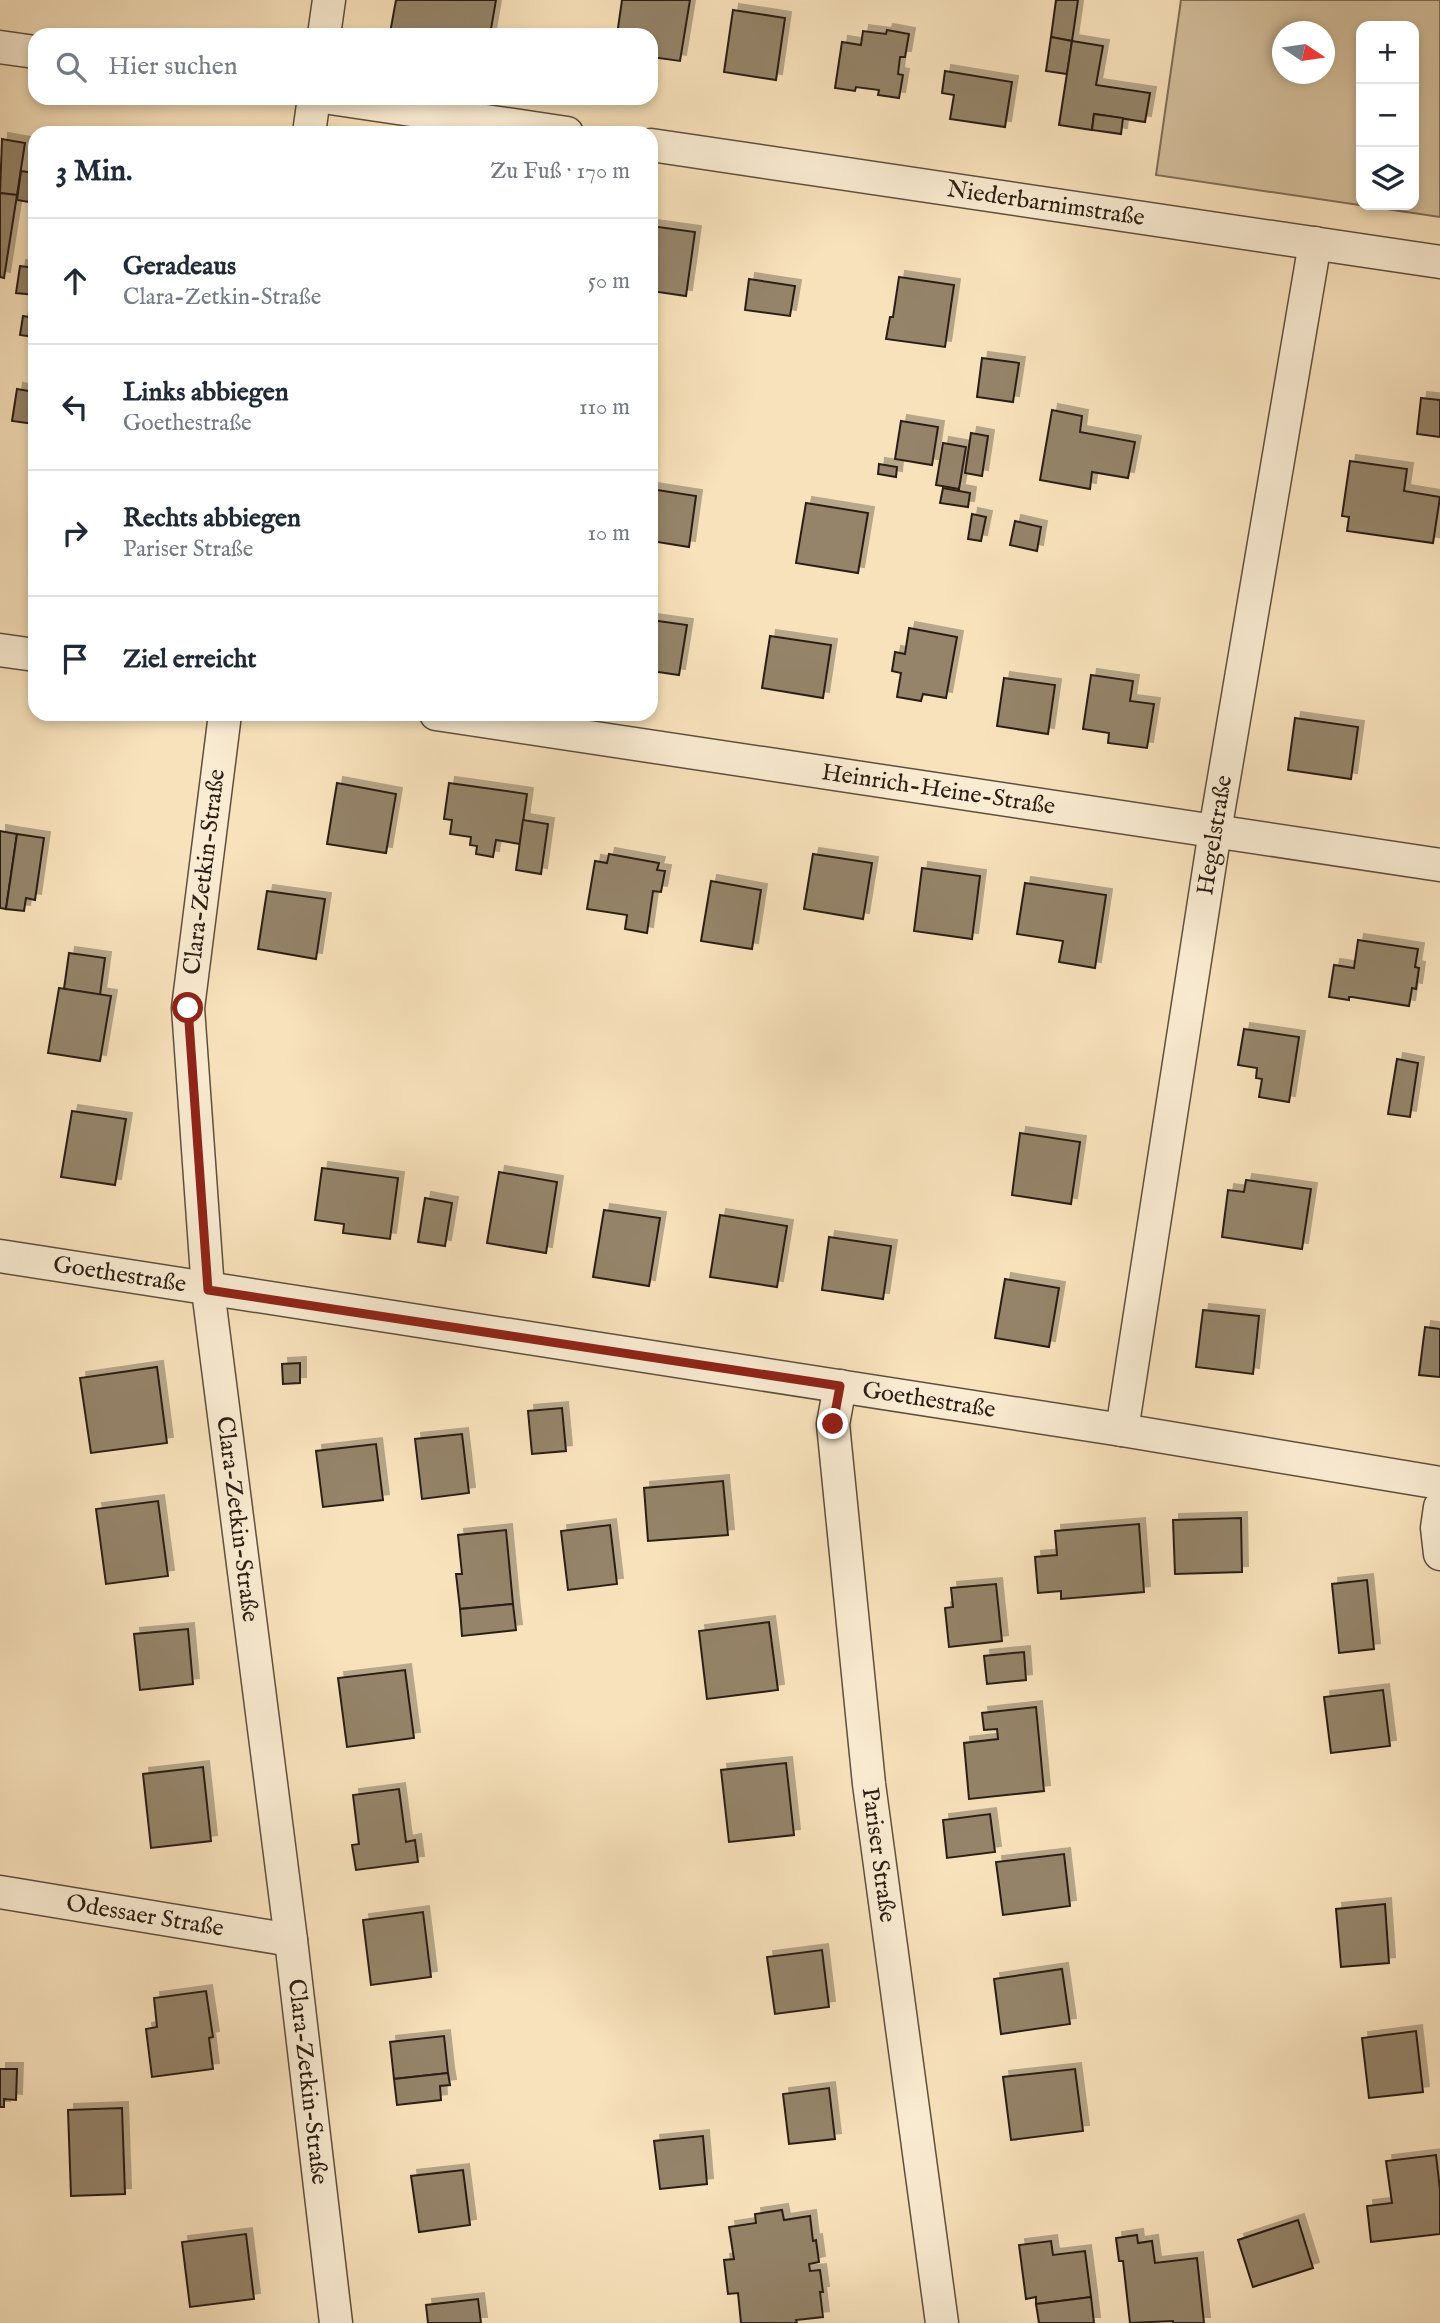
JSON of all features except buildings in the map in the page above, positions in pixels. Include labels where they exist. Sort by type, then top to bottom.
[{"type":"street","points":[[325,28],[329,0]]},
{"type":"street","points":[[0,47],[28,51]]},
{"type":"street","points":[[310,126],[313,105]]},
{"type":"street","points":[[378,105],[520,126]]},
{"type":"street","name":"Niederbarnimstraße","points":[[658,146],[1440,262]]},
{"type":"street","name":"Hegelstraße","points":[[1122,1430],[1215,831],[1315,243]]},
{"type":"street","points":[[0,650],[28,654]]},
{"type":"street","name":"Clara-Zetkin-Straße","points":[[224,721],[188,1008],[208,1290],[291,1940],[335,2323]]},
{"type":"street","name":"Heinrich-Heine-Straße","points":[[483,721],[1440,865]]},
{"type":"street","name":"Goethestraße","points":[[0,1256],[1122,1430],[1440,1483]]},
{"type":"street","name":"Pariser Straße","points":[[840,1386],[833,1424],[869,1784],[942,2323]]},
{"type":"street","points":[[1440,1507],[1437,1528],[1440,1554]]},
{"type":"street","name":"Odessaer Straße","points":[[0,1892],[291,1940]]},
{"type":"shaded area","points":[[1181,0],[1440,0],[1440,217],[1393,210],[1419,210],[1419,21],[1356,21],[1356,205],[1156,175]]},
{"type":"route","points":[[188,1008],[208,1290],[840,1386],[833,1424]]}]
